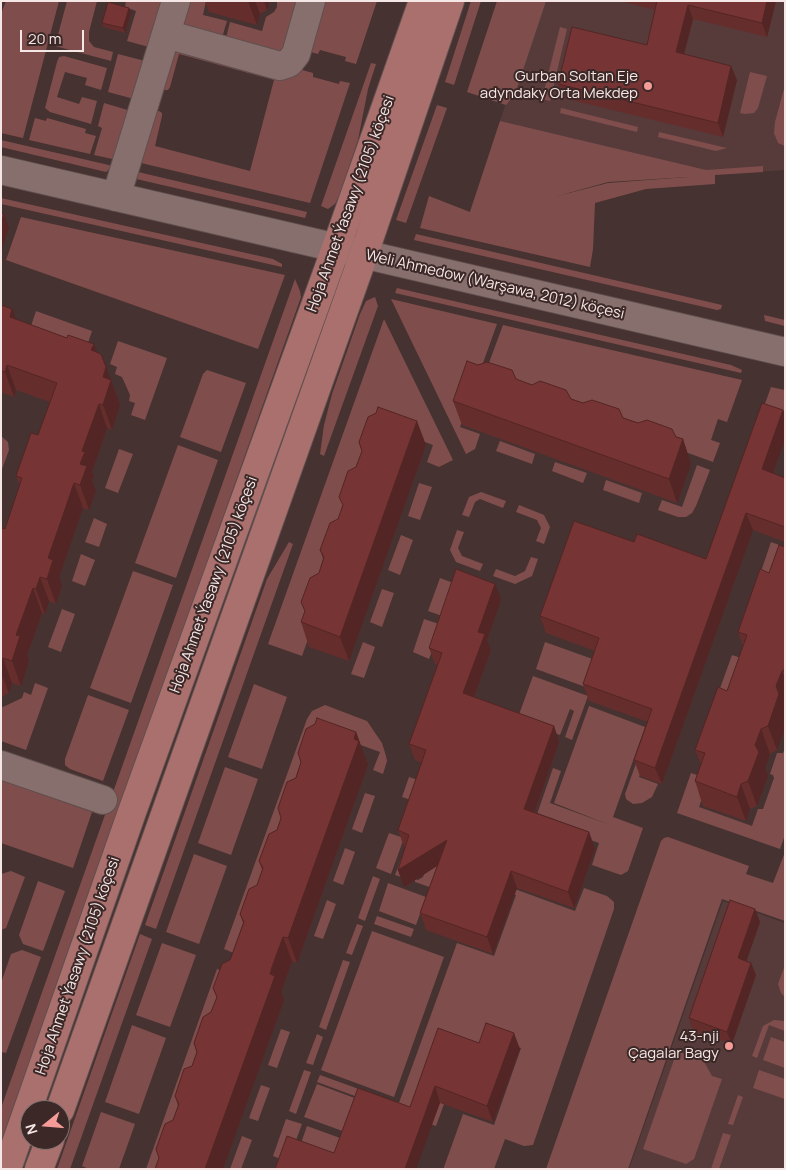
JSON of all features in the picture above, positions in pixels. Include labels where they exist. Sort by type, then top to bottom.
[{"type":"main road","name":"Hoja Ahmet Ýasawy (2105) köçesi","points":[[7,1169],[188,656],[336,248],[423,1]]},
{"type":"main road","name":"Hoja Ahmet Ýasawy (2105) köçesi","points":[[64,1100],[364,254],[450,1]]},
{"type":"main road","points":[[39,1169],[46,1150]]},
{"type":"street","points":[[116,197],[176,1]]},
{"type":"street","points":[[166,34],[280,66],[289,62],[296,54],[311,1]]},
{"type":"street","name":"Weli Ahmedow (Warşawa, 2012) köçesi","points":[[1,170],[785,352]]},
{"type":"street","points":[[1,765],[103,800]]},
{"type":"shaded area","points":[[6,1],[59,1],[23,138],[1,133],[1,14]]},
{"type":"shaded area","points":[[67,1],[97,1],[89,32],[89,41],[94,47],[113,52],[111,61],[55,46]]},
{"type":"shaded area","points":[[126,1],[162,1],[149,47],[127,41],[136,11],[125,7]]},
{"type":"shaded area","points":[[187,1],[206,1],[203,15],[227,21],[221,41],[180,30]]},
{"type":"shaded area","points":[[277,1],[303,1],[285,55],[225,42],[230,22],[262,31],[266,17],[274,12],[277,7]]},
{"type":"shaded area","points":[[320,1],[377,1],[356,64],[345,61],[346,57],[320,50],[318,54],[307,51]]},
{"type":"shaded area","points":[[471,1],[481,1],[454,85],[445,82]]},
{"type":"shaded area","points":[[497,1],[546,1],[515,94],[506,105],[467,92]]},
{"type":"shaded area","name":"Gurban Soltan Eje adyndaky Orta Mekdep","points":[[540,1],[785,1],[785,170],[608,182],[467,220]]},
{"type":"shaded area","points":[[560,27],[567,29],[550,101],[542,99]]},
{"type":"shaded area","points":[[173,44],[295,68],[313,73],[313,77],[339,84],[340,81],[350,83],[310,203],[141,163],[154,114],[156,111],[159,111],[162,113],[162,116],[155,146],[250,171],[274,80],[179,54],[170,87],[168,90],[164,90],[162,88]]},
{"type":"shaded area","points":[[118,54],[145,61],[134,99],[108,92]]},
{"type":"shaded area","points":[[64,56],[107,68],[101,90],[85,85],[87,78],[65,72],[57,97],[79,104],[82,97],[97,101],[91,124],[50,112],[45,108],[57,62],[59,57]]},
{"type":"shaded area","points":[[371,63],[376,64],[368,89],[358,140],[340,194],[335,204],[328,209],[321,206]]},
{"type":"shaded area","points":[[750,72],[767,76],[758,108],[754,113],[745,114],[740,113]]},
{"type":"shaded area","points":[[785,85],[785,146],[778,143],[774,133]]},
{"type":"shaded area","points":[[104,103],[131,111],[117,160],[94,155],[102,128],[98,126]]},
{"type":"shaded area","points":[[437,105],[447,108],[406,223],[396,220]]},
{"type":"shaded area","points":[[561,108],[638,127],[637,132],[560,113]]},
{"type":"shaded area","points":[[35,118],[46,121],[47,118],[86,129],[85,133],[96,136],[90,154],[29,140]]},
{"type":"shaded area","points":[[500,121],[706,170],[763,166],[763,172],[715,175],[715,184],[646,189],[595,203],[593,249],[590,267],[420,228],[429,196],[470,212]],"holes":[[[688,177],[608,183],[554,197],[608,182]]]},
{"type":"shaded area","points":[[659,132],[727,148],[716,151],[658,137]]},
{"type":"shaded area","points":[[1,140],[113,166],[106,172],[1,147]]},
{"type":"shaded area","points":[[134,171],[307,212],[305,218],[132,178]]},
{"type":"shaded area","points":[[1,198],[273,259],[282,264],[282,267],[1,204]]},
{"type":"shaded area","points":[[21,217],[285,275],[258,349],[6,260]]},
{"type":"shaded area","points":[[416,234],[722,305],[721,309],[717,310],[414,240]]},
{"type":"shaded area","points":[[295,279],[301,297],[1,1144],[1,1108]]},
{"type":"shaded area","points":[[397,288],[731,365],[742,370],[741,373],[395,293]]},
{"type":"shaded area","points":[[375,297],[378,306],[324,456],[320,454],[324,425],[332,394],[360,314],[366,301]]},
{"type":"shaded area","points":[[391,299],[497,324],[460,427],[480,434],[475,449],[466,454]]},
{"type":"shaded area","points":[[36,311],[92,331],[86,349],[30,329]]},
{"type":"shaded area","points":[[764,315],[785,320],[785,326],[765,321]]},
{"type":"shaded area","points":[[384,319],[453,460],[439,467],[427,462],[433,445],[384,427],[302,656],[268,644]]},
{"type":"shaded area","points":[[503,325],[742,380],[727,422],[718,419],[711,440],[720,443],[713,462],[483,379]]},
{"type":"shaded area","points":[[118,341],[167,358],[145,420],[131,415],[135,403],[129,401],[130,395],[122,377],[115,374],[117,367],[110,364]]},
{"type":"shaded area","points":[[207,370],[246,383],[221,452],[180,437],[203,374]]},
{"type":"shaded area","points":[[771,387],[785,390],[785,419],[762,412]]},
{"type":"shaded area","points":[[761,416],[768,419],[639,777],[658,784],[652,797],[642,803],[633,804],[626,799],[625,794]]},
{"type":"shaded area","points":[[1,436],[8,442],[9,450],[1,472]]},
{"type":"shaded area","points":[[500,441],[535,454],[532,464],[496,451]]},
{"type":"shaded area","points":[[178,445],[218,460],[176,578],[135,563]]},
{"type":"shaded area","points":[[119,449],[133,454],[118,493],[105,488]]},
{"type":"shaded area","points":[[555,462],[587,473],[583,483],[552,471]]},
{"type":"shaded area","points":[[697,465],[710,470],[692,513],[686,517],[678,517],[658,510],[662,500],[682,507]]},
{"type":"shaded area","points":[[606,480],[642,493],[639,503],[603,490]]},
{"type":"shaded area","points":[[419,483],[432,487],[420,520],[408,516]]},
{"type":"shaded area","points":[[481,492],[506,501],[503,508],[480,499],[475,502],[469,517],[462,515],[469,497]]},
{"type":"shaded area","points":[[519,505],[544,515],[550,527],[544,544],[536,541],[541,528],[537,520],[516,512]]},
{"type":"shaded area","points":[[94,518],[107,524],[99,547],[85,542]]},
{"type":"shaded area","points":[[457,530],[464,532],[458,548],[462,556],[483,564],[480,571],[456,562],[450,550]]},
{"type":"shaded area","points":[[401,535],[413,540],[400,575],[388,570]]},
{"type":"shaded area","points":[[289,542],[293,544],[156,929],[145,925],[267,579]]},
{"type":"shaded area","points":[[771,542],[785,547],[785,563],[756,586]]},
{"type":"shaded area","points":[[81,554],[95,560],[85,586],[72,581]]},
{"type":"shaded area","points":[[531,557],[538,559],[532,576],[515,584],[493,576],[496,569],[515,576],[525,571]]},
{"type":"shaded area","points":[[133,571],[173,585],[131,703],[90,688]]},
{"type":"shaded area","points":[[440,578],[456,584],[445,617],[428,611]]},
{"type":"shaded area","points":[[382,589],[394,593],[382,627],[370,622]]},
{"type":"shaded area","points":[[62,609],[75,614],[61,652],[48,647]]},
{"type":"shaded area","points":[[424,619],[442,625],[429,659],[413,652]]},
{"type":"shaded area","points":[[363,642],[375,647],[364,678],[351,674]]},
{"type":"shaded area","points":[[545,642],[601,662],[591,689],[536,669]]},
{"type":"shaded area","points":[[732,655],[750,661],[732,712],[714,705]]},
{"type":"shaded area","points":[[533,676],[588,696],[572,740],[565,737],[574,711],[570,709],[560,735],[517,720]]},
{"type":"shaded area","points":[[35,683],[48,688],[26,750],[1,741],[1,706],[3,707],[22,698],[24,692],[31,695]]},
{"type":"shaded area","points":[[254,684],[287,697],[262,769],[228,757]]},
{"type":"shaded area","points":[[88,695],[129,710],[103,781],[70,769],[65,765],[65,759]]},
{"type":"shaded area","points":[[325,705],[367,721],[382,743],[386,756],[387,761],[383,774],[373,770],[380,752],[322,731],[241,956],[224,949],[307,719],[312,711]]},
{"type":"shaded area","points":[[589,706],[645,727],[613,817],[643,828],[628,871],[621,875],[592,865],[599,843],[535,820],[553,768],[561,771],[550,803],[610,825],[554,803]]},
{"type":"shaded area","points":[[785,748],[785,835],[780,849],[677,813],[691,773],[709,779],[699,807],[752,826],[758,809],[763,809],[774,778],[770,774],[777,753],[783,753]]},
{"type":"shaded area","points":[[225,767],[258,779],[231,855],[198,843]]},
{"type":"shaded area","points":[[409,777],[424,782],[417,802],[402,797]]},
{"type":"shaded area","points":[[1,780],[92,812],[73,868],[1,843]]},
{"type":"shaded area","points":[[365,793],[375,796],[362,833],[352,829]]},
{"type":"shaded area","points":[[389,833],[404,838],[391,874],[376,868]]},
{"type":"shaded area","points":[[668,837],[749,866],[746,874],[773,883],[785,852],[785,921],[722,899],[628,1169],[546,1169],[661,841]]},
{"type":"shaded area","points":[[345,848],[355,852],[343,885],[333,881]]},
{"type":"shaded area","points":[[405,849],[575,911],[584,888],[607,896],[614,902],[614,909],[533,1145],[524,1146],[505,1139],[494,1169],[444,1169],[444,1167],[463,1114],[494,1125],[521,1048],[492,1038],[425,1097],[444,1104],[436,1126],[396,1111],[457,943],[494,956],[516,895],[446,870],[438,890],[415,882],[415,879],[418,880],[423,877],[425,872],[410,880],[395,875]]},
{"type":"shaded area","points":[[194,854],[227,866],[199,944],[166,932]]},
{"type":"shaded area","points":[[11,871],[25,877],[6,928],[1,930],[1,874]]},
{"type":"shaded area","points":[[373,876],[380,879],[365,921],[358,918]]},
{"type":"shaded area","points":[[38,881],[65,891],[43,951],[23,944],[19,935]]},
{"type":"shaded area","points":[[388,883],[426,897],[416,925],[379,911]]},
{"type":"shaded area","points":[[327,900],[336,904],[323,939],[314,936]]},
{"type":"shaded area","name":"43-nji Çagalar Bagy","points":[[723,901],[785,923],[785,1169],[629,1169]]},
{"type":"shaded area","points":[[377,916],[414,929],[411,937],[374,924]]},
{"type":"shaded area","points":[[357,924],[363,926],[352,955],[346,953]]},
{"type":"shaded area","points":[[372,931],[444,957],[394,1097],[321,1070]]},
{"type":"shaded area","points":[[140,934],[152,939],[70,1169],[57,1169],[64,1150],[70,1150],[70,1132]]},
{"type":"shaded area","points":[[162,943],[196,955],[170,1027],[136,1015]]},
{"type":"shaded area","points":[[22,950],[41,957],[6,1053],[1,1052],[1,983],[11,954]]},
{"type":"shaded area","points":[[343,960],[350,962],[326,1030],[319,1027]]},
{"type":"shaded area","points":[[785,965],[785,997],[781,993],[778,984]]},
{"type":"shaded area","points":[[217,969],[235,975],[165,1169],[146,1169]]},
{"type":"shaded area","points":[[774,1020],[785,1021],[785,1031],[769,1025],[757,1058],[752,1056],[763,1026]]},
{"type":"shaded area","points":[[132,1025],[166,1038],[139,1114],[105,1102]]},
{"type":"shaded area","points":[[281,1029],[290,1032],[277,1068],[268,1065]]},
{"type":"shaded area","points":[[317,1034],[323,1037],[313,1065],[306,1063]]},
{"type":"shaded area","points":[[771,1037],[785,1042],[785,1068],[763,1060]]},
{"type":"shaded area","points":[[677,1051],[703,1060],[712,1076],[722,1079],[694,1159],[686,1164],[643,1149]]},
{"type":"shaded area","points":[[304,1070],[311,1072],[296,1114],[289,1111]]},
{"type":"shaded area","points":[[759,1070],[785,1079],[785,1099],[753,1088]]},
{"type":"shaded area","points":[[320,1075],[392,1101],[390,1109],[317,1082]]},
{"type":"shaded area","points":[[317,1084],[360,1100],[348,1133],[304,1117]]},
{"type":"shaded area","points":[[261,1085],[270,1088],[258,1121],[249,1118]]},
{"type":"shaded area","points":[[738,1095],[743,1097],[733,1125],[728,1124]]},
{"type":"shaded area","points":[[101,1112],[135,1124],[119,1169],[89,1169],[82,1166]]},
{"type":"shaded area","points":[[286,1119],[302,1124],[288,1162],[273,1156]]},
{"type":"shaded area","points":[[307,1126],[340,1138],[331,1164],[298,1152]]},
{"type":"shaded area","points":[[723,1133],[731,1135],[719,1169],[711,1169]]},
{"type":"shaded area","points":[[242,1136],[252,1140],[241,1169],[230,1169]]},
{"type":"building","points":[[657,1],[767,1],[762,23],[688,5],[676,52],[731,66],[718,123],[558,84],[572,27],[647,45]]},
{"type":"building","points":[[108,2],[129,8],[123,28],[102,23]]},
{"type":"building","points":[[1,305],[12,309],[10,317],[67,338],[68,335],[94,344],[91,350],[101,354],[106,367],[103,377],[111,380],[103,405],[99,404],[82,451],[85,452],[80,464],[87,466],[80,485],[74,483],[48,558],[53,560],[47,579],[40,577],[36,589],[33,588],[16,635],[20,636],[12,661],[3,658],[1,663],[1,528],[5,529],[22,478],[16,476],[31,433],[38,435],[57,383],[7,365],[5,372],[1,371]]},
{"type":"building","points":[[467,361],[478,365],[487,362],[512,370],[516,379],[532,385],[540,381],[566,390],[571,399],[583,403],[592,400],[619,409],[623,418],[638,423],[647,420],[672,429],[676,437],[683,439],[669,479],[453,401]]},
{"type":"building","points":[[762,403],[783,410],[762,469],[785,478],[785,527],[746,513],[655,768],[634,760],[652,709],[583,684],[599,638],[540,616],[574,521],[634,542],[637,534],[706,559]]},
{"type":"building","points":[[378,407],[417,421],[340,637],[301,622],[305,611],[301,602],[310,578],[319,573],[324,557],[320,550],[330,523],[338,519],[343,505],[339,497],[348,471],[356,467],[362,451],[359,442],[368,417],[376,413]]},
{"type":"building","points":[[779,545],[785,547],[785,669],[782,671],[776,686],[779,694],[768,726],[761,729],[755,745],[759,752],[748,781],[741,784],[737,797],[695,781],[705,753],[695,750],[718,687],[727,691],[747,635],[738,632],[760,569],[769,573]]},
{"type":"building","points":[[456,569],[495,584],[478,632],[485,634],[463,693],[554,726],[524,809],[589,832],[568,892],[511,871],[487,937],[420,913],[447,840],[398,870],[409,835],[398,830],[426,750],[409,744],[442,653],[429,648]]},
{"type":"building","points":[[317,718],[356,732],[354,739],[359,741],[288,938],[283,937],[272,967],[270,974],[275,976],[205,1169],[155,1169],[159,1158],[156,1149],[165,1124],[173,1120],[179,1104],[175,1096],[184,1069],[192,1066],[197,1052],[194,1043],[203,1017],[211,1012],[217,997],[213,988],[222,964],[230,960],[244,922],[240,914],[249,889],[257,885],[263,868],[259,861],[269,834],[277,830],[281,818],[278,808],[287,782],[296,778],[301,762],[298,753],[306,729],[315,724]]},
{"type":"building","points":[[730,900],[755,909],[738,958],[751,963],[727,1032],[689,1018]]},
{"type":"building","points":[[486,1023],[514,1033],[487,1106],[435,1086],[405,1169],[275,1169],[287,1136],[334,1153],[358,1088],[410,1107],[438,1028],[479,1043]]},
{"type":"place","name":"Gurban Soltan Eje adyndaky Orta Mekdep","points":[[648,86]]},
{"type":"place","name":"43-nji Çagalar Bagy","points":[[729,1046]]}]
